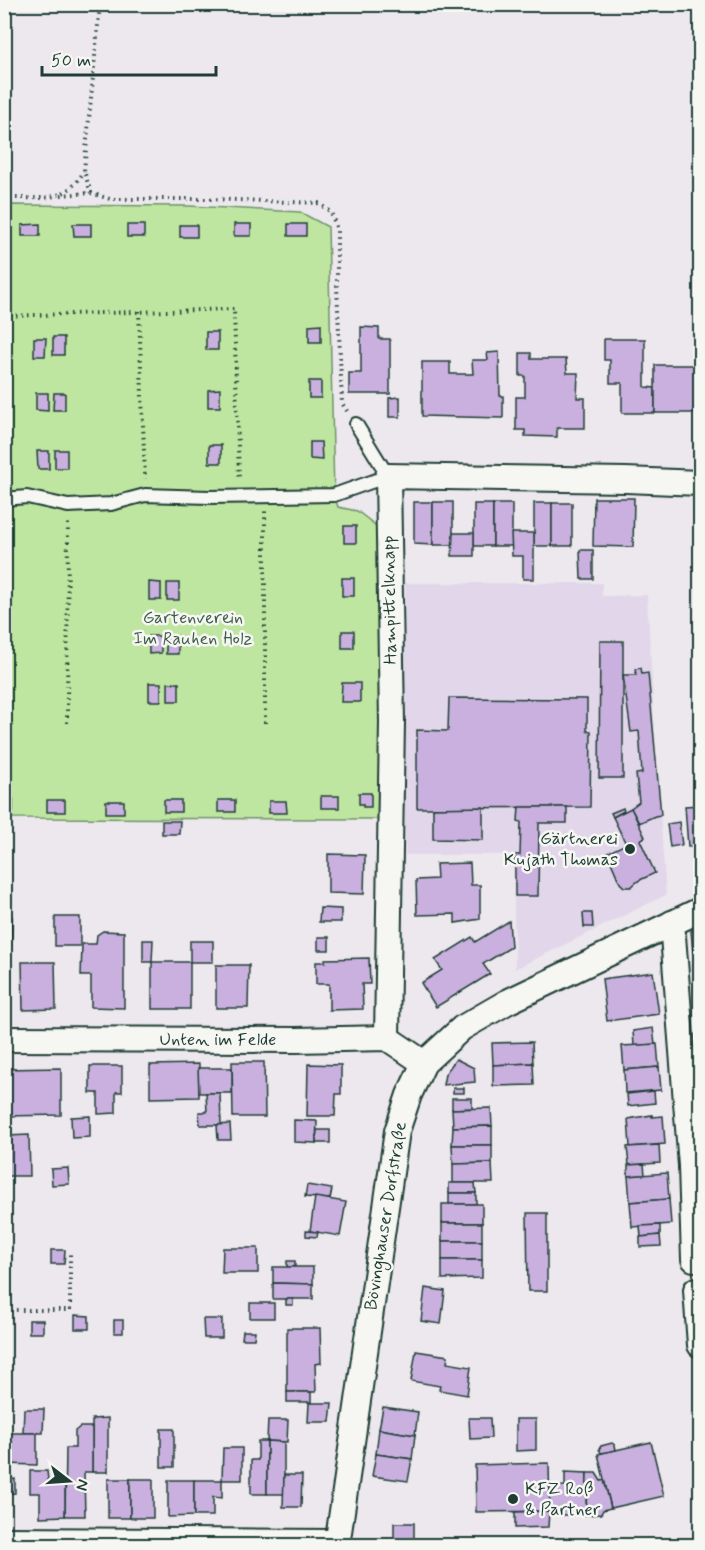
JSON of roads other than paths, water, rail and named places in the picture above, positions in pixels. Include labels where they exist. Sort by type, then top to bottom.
[{"type":"street","points":[[387,476],[700,483]]},
{"type":"street","name":"Hampittelknapp","points":[[387,476],[392,722],[387,1038]]},
{"type":"street","name":"Bövinghauser Dorfstraße","points":[[337,1544],[397,1131],[409,1095],[424,1063],[462,1028],[507,1002],[700,910]]},
{"type":"street","points":[[672,923],[696,1166],[694,1259]]},
{"type":"street","points":[[387,1038],[424,1063]]},
{"type":"street","name":"Unten im Felde","points":[[4,1039],[387,1038]]},
{"type":"street","points":[[696,1290],[700,1345]]},
{"type":"street","points":[[4,1540],[337,1544]]},
{"type":"lane","points":[[4,499],[27,498],[68,506],[111,504],[145,495],[334,495],[387,476],[356,424]]},
{"type":"place","name":"Gärtnerei Kujath Thomas","points":[[630,849]]},
{"type":"place","name":"KFZ Roß & Partner","points":[[513,1499]]},
{"type":"park label","name":"Gartenverein Im Rauhen Holz","points":[[193,628]]}]
